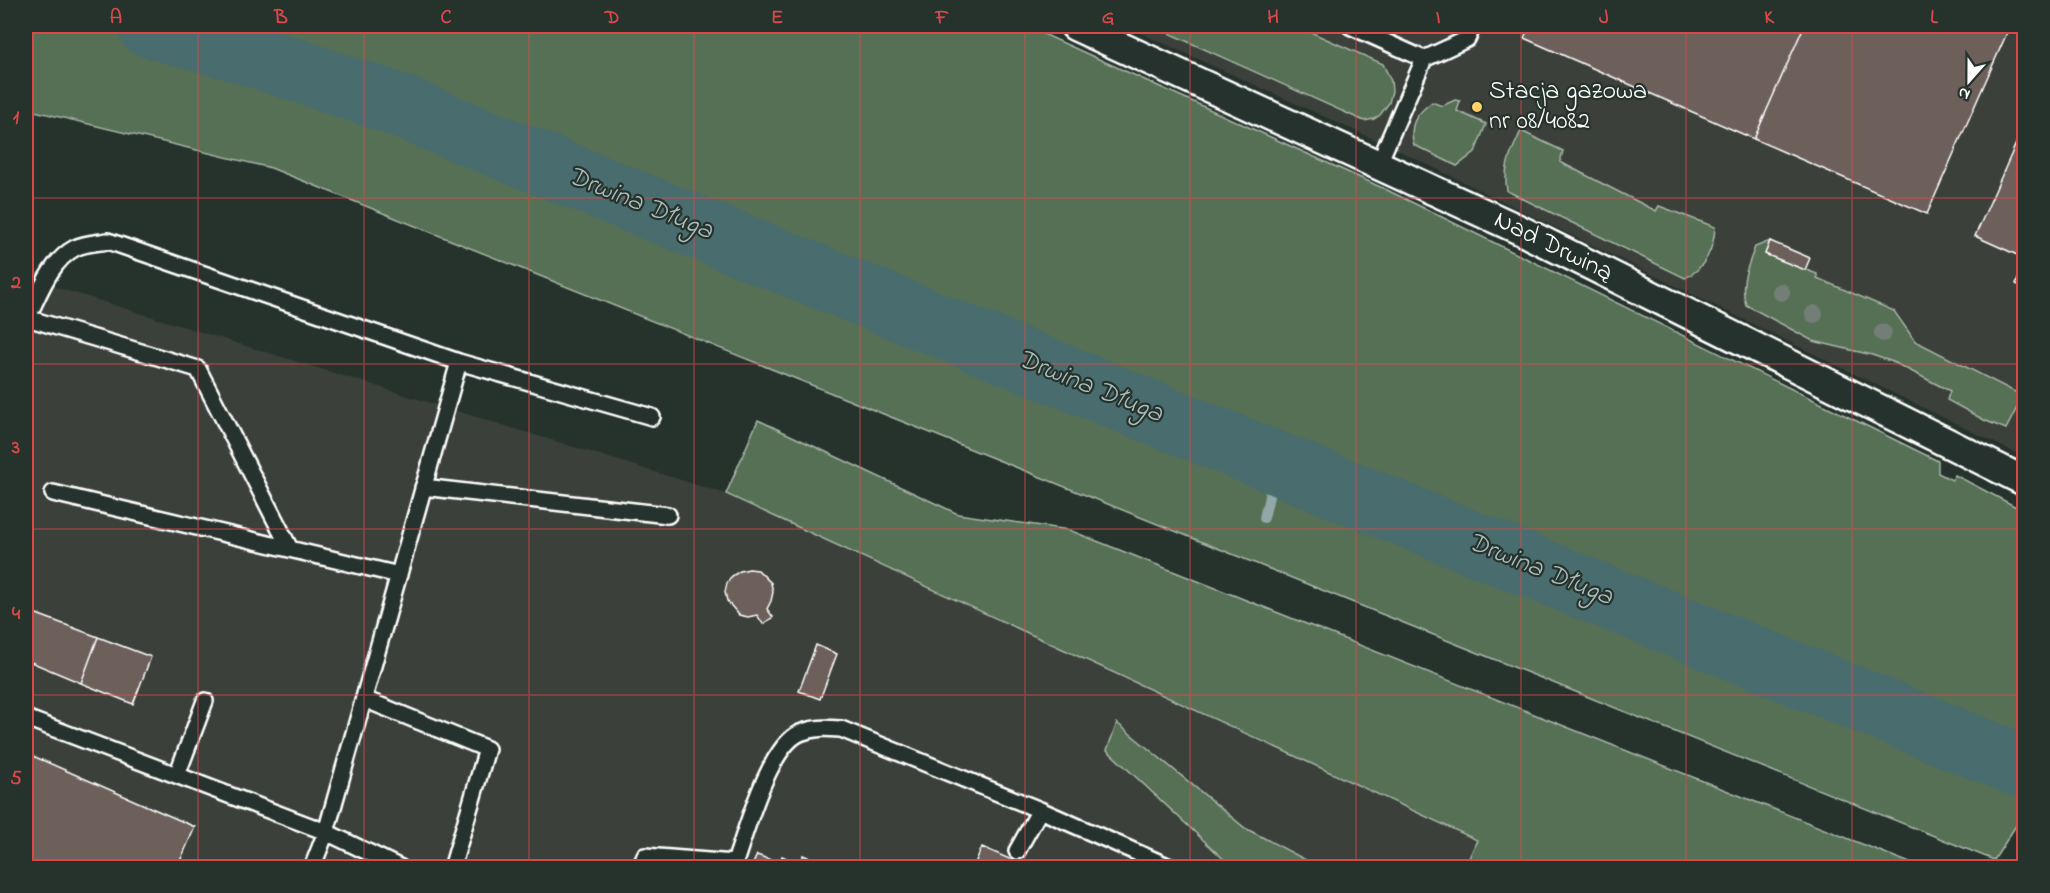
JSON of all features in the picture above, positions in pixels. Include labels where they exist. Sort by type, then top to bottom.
[{"type":"street","name":"Nad Drwiną","points":[[1075,26],[1520,231],[2025,481]]},
{"type":"lane","points":[[1350,26],[1424,59]]},
{"type":"lane","points":[[1378,165],[1424,59],[1467,39],[1473,26]]},
{"type":"lane","points":[[290,549],[198,369],[26,320],[51,272],[63,257],[75,248],[108,241],[459,362],[652,417]]},
{"type":"lane","points":[[312,867],[326,832],[459,362]]},
{"type":"lane","points":[[423,487],[668,515]]},
{"type":"lane","points":[[53,493],[399,575]]},
{"type":"lane","points":[[364,699],[487,749],[452,867]]},
{"type":"lane","points":[[177,775],[206,701]]},
{"type":"lane","points":[[26,718],[326,832],[401,867]]},
{"type":"lane","points":[[640,867],[645,856],[733,865],[771,764],[784,746],[798,733],[818,727],[841,729],[1040,810],[1172,867]]},
{"type":"lane","points":[[1017,851],[1040,810]]},
{"type":"shaded area","points":[[1125,26],[2024,26],[2024,457],[1404,153]]},
{"type":"shaded area","points":[[26,278],[726,494],[1536,867],[26,867]]},
{"type":"green space","points":[[26,26],[1026,26],[1387,190],[1938,461],[1938,473],[1952,480],[1955,475],[2024,511],[2024,813],[1994,860],[271,168],[26,109]]},
{"type":"green space","points":[[1153,26],[1297,26],[1383,64],[1391,81],[1392,91],[1389,103],[1380,115],[1364,121]]},
{"type":"green space","points":[[1455,100],[1460,101],[1457,111],[1486,124],[1475,152],[1457,166],[1414,145],[1412,138],[1415,121],[1432,102],[1442,106]]},
{"type":"green space","points":[[1521,131],[1563,151],[1560,162],[1656,211],[1659,206],[1715,227],[1713,243],[1703,263],[1685,278],[1507,191],[1507,167]]},
{"type":"green space","points":[[1770,241],[1765,254],[1817,274],[1817,278],[1894,311],[1915,341],[2023,396],[2006,429],[1947,400],[1950,391],[1893,362],[1813,341],[1746,305],[1743,290],[1745,275],[1755,247]]},
{"type":"green space","points":[[758,420],[958,514],[1069,530],[1920,867],[1465,867],[1477,840],[726,494]]},
{"type":"green space","points":[[1117,723],[1245,828],[1319,867],[1234,868],[1231,866],[1107,750]]},
{"type":"building","points":[[1529,26],[1804,26],[1754,139],[1524,38]]},
{"type":"building","points":[[1804,26],[2010,26],[1927,214],[1754,139]]},
{"type":"building","points":[[2022,130],[2024,131],[2024,258],[1975,236]]},
{"type":"building","points":[[1770,241],[1810,258],[1805,270],[1765,254]]},
{"type":"building","points":[[2024,264],[2024,288],[2016,284]]},
{"type":"building","points":[[749,569],[758,570],[771,583],[773,592],[767,609],[773,617],[763,624],[757,615],[748,617],[739,615],[727,601],[725,592],[727,583],[732,576]]},
{"type":"building","points":[[26,610],[98,637],[81,683],[26,660]]},
{"type":"building","points":[[98,637],[151,657],[133,704],[81,683]]},
{"type":"building","points":[[816,645],[837,654],[820,699],[799,691]]},
{"type":"building","points":[[26,753],[195,827],[177,868],[26,868]]},
{"type":"building","points":[[982,847],[1028,867],[973,868]]},
{"type":"building","points":[[757,855],[779,863],[790,868],[751,868]]},
{"type":"building","points":[[803,855],[810,858],[828,868],[800,868]]},
{"type":"building","points":[[782,856],[797,863],[795,868],[779,863]]},
{"type":"waterway","name":"Drwina Długa","points":[[149,26],[240,51],[387,101],[2024,767]]},
{"type":"waterway","points":[[1264,518],[1270,492],[1271,460]]},
{"type":"place","name":"Stacja gazowa nr 08/4082","points":[[1477,107]]}]
